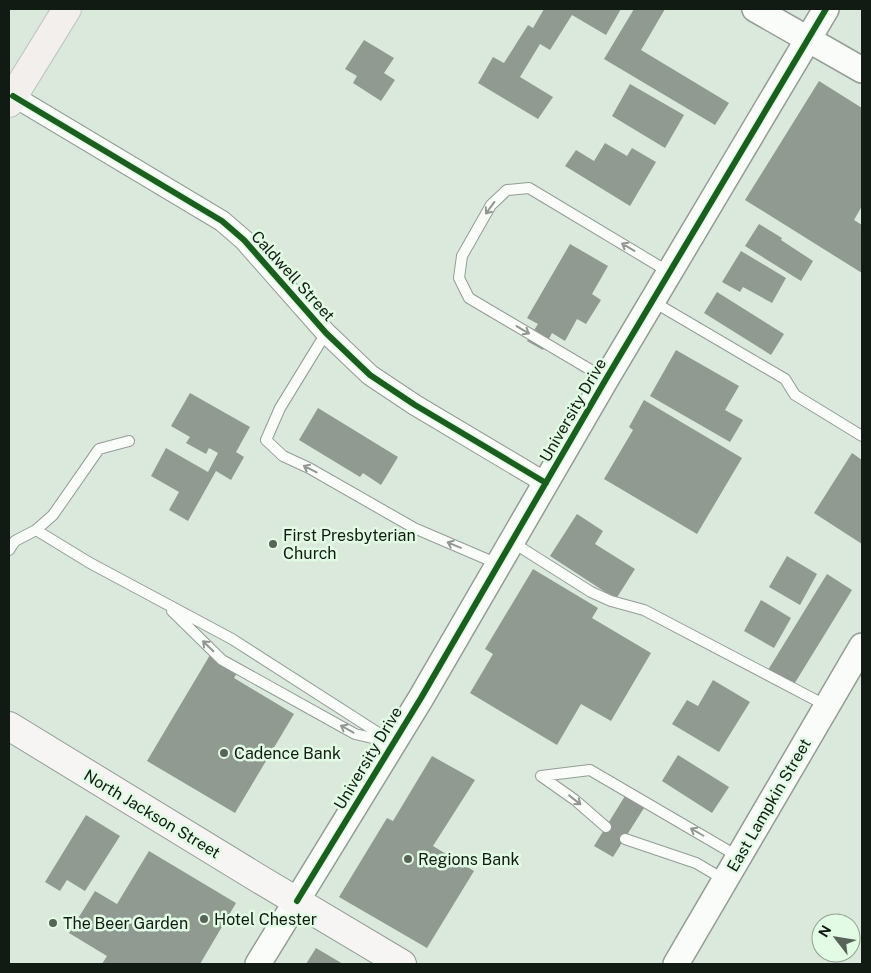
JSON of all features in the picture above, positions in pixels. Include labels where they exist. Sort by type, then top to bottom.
[{"type":"main road","points":[[11,99],[67,9]]},
{"type":"main road","name":"North Jackson Street","points":[[9,726],[402,964]]},
{"type":"street","points":[[755,9],[862,70]]},
{"type":"street","name":"University Drive","points":[[258,964],[394,744],[606,379],[807,38],[826,9]]},
{"type":"street","name":"Caldwell Street","points":[[11,99],[222,221],[244,240],[326,333],[370,375],[546,483]]},
{"type":"street","name":"East Lampkin Street","points":[[676,964],[862,646]]},
{"type":"lane","points":[[606,379],[469,298],[459,278],[462,256],[491,205],[508,190],[529,188],[670,272]]},
{"type":"lane","points":[[652,301],[785,379],[796,395],[862,436]]},
{"type":"lane","points":[[326,333],[280,408],[266,440],[283,456],[309,468],[414,528],[498,564]]},
{"type":"lane","points":[[9,550],[16,541],[36,530],[53,515],[99,449],[130,441]]},
{"type":"lane","points":[[36,530],[90,563],[232,639],[394,744]]},
{"type":"lane","points":[[512,541],[591,592],[611,601],[644,610],[827,706]]},
{"type":"lane","points":[[164,602],[222,660],[355,734],[394,744]]},
{"type":"lane","points":[[606,827],[575,800],[541,776],[590,770],[739,857]]},
{"type":"lane","points":[[625,839],[696,863],[725,880]]},
{"type":"building","points":[[544,9],[621,9],[606,35],[572,15],[550,50],[540,44],[520,77],[553,97],[538,119],[478,83],[493,57],[504,63],[528,25],[533,28]]},
{"type":"building","points":[[634,9],[665,9],[641,50],[729,103],[715,125],[604,59]]},
{"type":"building","points":[[364,40],[394,58],[384,73],[395,80],[381,101],[353,83],[357,76],[345,69]]},
{"type":"building","points":[[819,81],[862,108],[862,206],[854,220],[862,225],[862,273],[745,200]]},
{"type":"building","points":[[630,84],[684,115],[665,148],[612,116]]},
{"type":"building","points":[[605,143],[627,156],[632,148],[656,162],[630,206],[565,166],[576,150],[594,161]]},
{"type":"building","points":[[759,224],[813,261],[801,281],[745,246]]},
{"type":"building","points":[[570,244],[608,266],[592,294],[601,300],[586,324],[577,319],[565,341],[552,333],[543,350],[527,341],[538,324],[527,318]]},
{"type":"building","points":[[741,251],[786,278],[772,303],[743,287],[740,292],[722,282]]},
{"type":"building","points":[[717,292],[784,334],[771,355],[704,313]]},
{"type":"building","points":[[676,350],[739,386],[725,410],[743,420],[730,442],[650,396]]},
{"type":"building","points":[[190,393],[250,427],[236,452],[244,457],[231,480],[216,471],[188,521],[169,510],[179,492],[151,476],[166,448],[208,472],[218,453],[209,448],[206,454],[186,443],[190,437],[171,426]]},
{"type":"building","points":[[644,400],[742,458],[697,534],[604,479],[633,430],[629,427]]},
{"type":"building","points":[[318,408],[398,457],[381,485],[363,473],[360,477],[299,440]]},
{"type":"building","points":[[852,453],[862,460],[862,544],[814,513]]},
{"type":"building","points":[[577,514],[603,531],[595,544],[635,569],[616,599],[550,556]]},
{"type":"building","points":[[787,556],[817,574],[800,605],[769,587]]},
{"type":"building","points":[[533,569],[598,608],[592,618],[651,653],[611,721],[581,704],[557,745],[470,693],[493,654],[485,649]]},
{"type":"building","points":[[827,574],[852,590],[793,686],[768,670]]},
{"type":"building","points":[[761,600],[791,618],[774,648],[744,631]]},
{"type":"building","points":[[210,655],[238,671],[234,678],[294,714],[235,813],[147,761]]},
{"type":"building","points":[[713,680],[750,702],[719,752],[672,724],[687,700],[698,706]]},
{"type":"building","points":[[678,755],[729,787],[712,813],[662,781]]},
{"type":"building","name":"Regions Bank","points":[[432,756],[475,780],[433,846],[474,871],[427,948],[339,897],[387,818],[393,821]]},
{"type":"building","points":[[625,796],[644,808],[613,857],[594,846]]},
{"type":"building","points":[[86,815],[120,836],[85,891],[67,880],[60,891],[45,882]]},
{"type":"building","points":[[149,851],[236,903],[200,964],[102,964],[107,956],[69,933],[95,891],[117,904]]},
{"type":"building","points":[[316,948],[343,964],[306,964]]},
{"type":"cycle path","points":[[297,901],[421,698],[606,379],[826,9]]},
{"type":"cycle path","points":[[13,96],[222,221],[244,240],[326,333],[370,375],[415,405],[546,483]]},
{"type":"place","name":"First Presbyterian Church","points":[[273,544]]},
{"type":"place","name":"Cadence Bank","points":[[224,753]]},
{"type":"place","name":"Regions Bank","points":[[408,859]]},
{"type":"place","name":"Hotel Chester","points":[[204,919]]},
{"type":"place","name":"The Beer Garden","points":[[53,923]]}]
